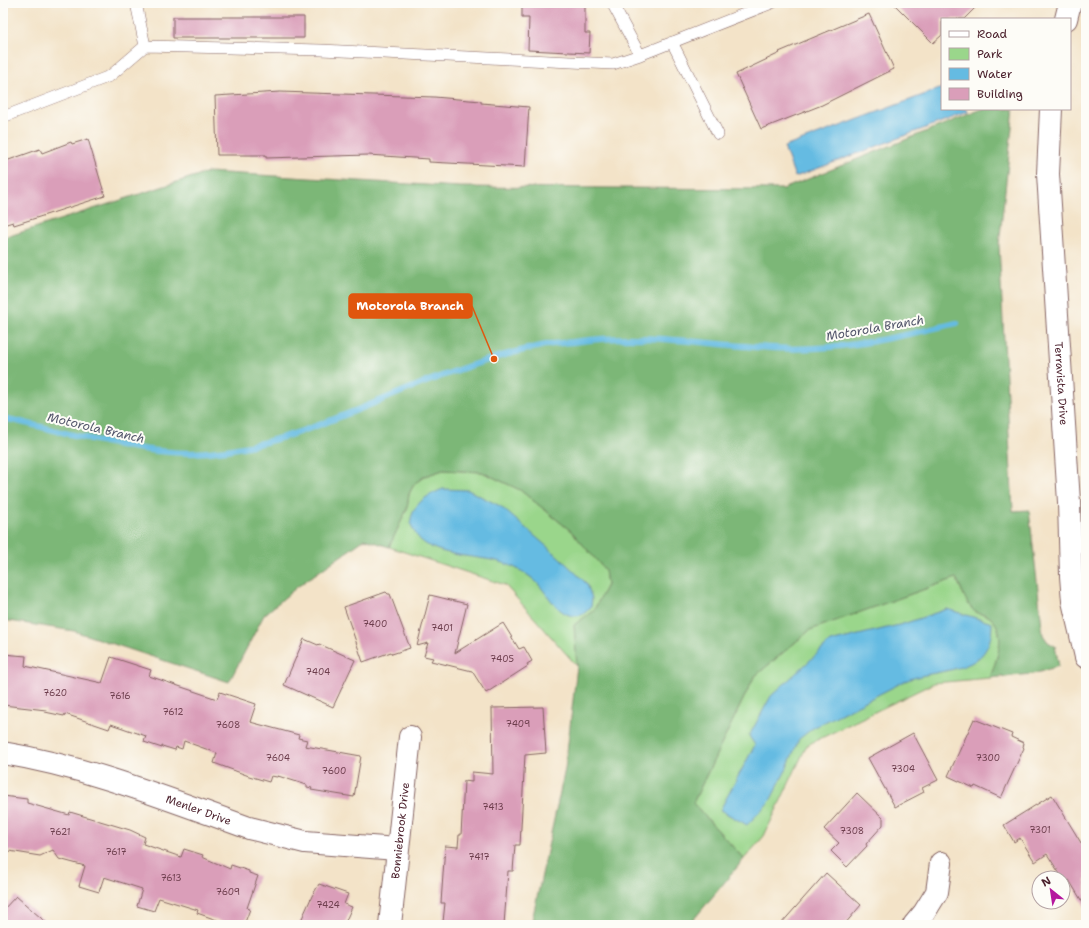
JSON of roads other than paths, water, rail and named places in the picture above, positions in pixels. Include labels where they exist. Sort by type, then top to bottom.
[{"type":"street","points":[[1066,18],[1070,3]]},
{"type":"street","name":"Terravista Drive","points":[[1051,110],[1048,174],[1069,502],[1071,576],[1073,601],[1086,657]]},
{"type":"street","name":"Bonniebrook Drive","points":[[390,925],[410,737]]},
{"type":"street","name":"Menler Drive","points":[[3,753],[80,769],[249,828],[277,836],[305,842],[397,849]]},
{"type":"street","points":[[914,925],[924,913],[937,892],[941,862]]},
{"type":"lane","points":[[136,3],[145,46]]},
{"type":"lane","points":[[612,3],[640,55]]},
{"type":"lane","points":[[3,117],[110,76],[145,46],[321,50],[613,64],[640,55],[772,3]]},
{"type":"lane","points":[[672,42],[718,134]]},
{"type":"water","points":[[941,88],[941,110],[967,110],[968,112],[795,177],[784,147]]},
{"type":"water","points":[[443,489],[468,490],[500,506],[559,557],[587,584],[592,598],[591,607],[581,615],[573,616],[566,614],[533,579],[518,569],[498,561],[442,551],[430,546],[420,539],[411,524],[413,512],[423,499]]},
{"type":"water","points":[[947,609],[992,623],[990,640],[984,653],[974,661],[962,667],[919,676],[905,681],[813,728],[799,739],[786,770],[770,801],[747,825],[720,810],[755,745],[749,736],[771,696],[830,642],[903,624]]},
{"type":"waterway","name":"Motorola Branch","points":[[3,418],[97,440],[144,449],[191,453],[224,450],[287,436],[318,426],[463,368],[512,353],[548,345],[605,339],[653,338],[773,348],[820,348],[888,339],[957,323]]},
{"type":"place","name":"Motorola Branch","points":[[494,359]]}]
